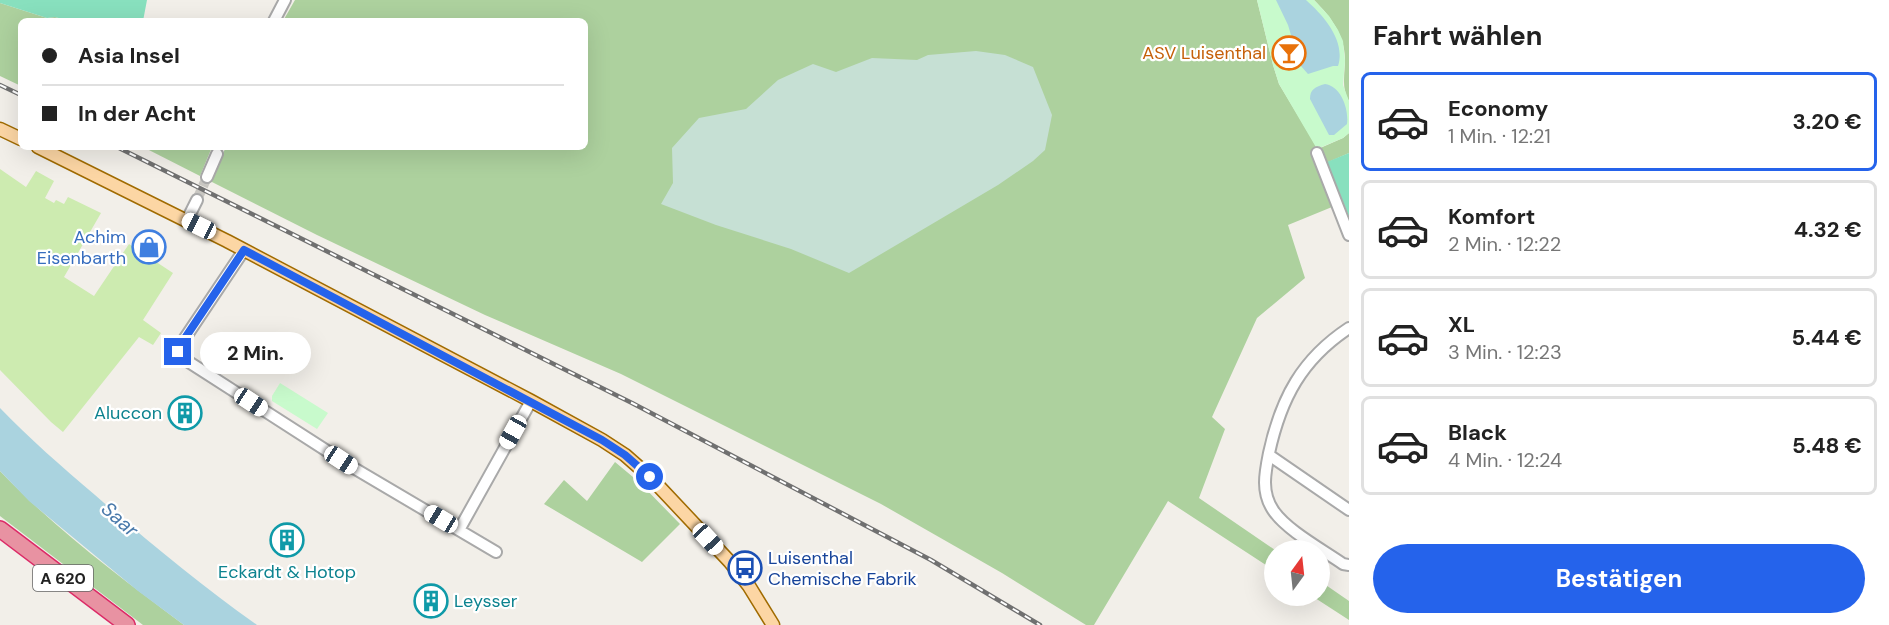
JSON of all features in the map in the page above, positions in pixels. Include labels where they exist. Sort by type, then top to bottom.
[{"type":"highway","name":"A 620","points":[[0,529],[127,625]]},
{"type":"highway","name":"A 620","points":[[0,542],[110,625]]},
{"type":"main road","points":[[0,129],[18,138]]},
{"type":"main road","points":[[44,150],[187,220],[531,401],[625,455],[730,562],[749,586],[772,625]]},
{"type":"street","points":[[276,18],[285,0]]},
{"type":"street","points":[[1317,153],[1349,235]]},
{"type":"street","points":[[207,177],[217,154]]},
{"type":"street","points":[[187,220],[197,200]]},
{"type":"street","points":[[244,250],[179,347],[178,352],[181,357],[352,467],[496,552]]},
{"type":"street","points":[[1349,328],[1314,357],[1292,386],[1279,415],[1264,484],[1269,503],[1286,524],[1343,564],[1349,565]]},
{"type":"street","points":[[459,530],[531,401]]},
{"type":"street","points":[[1269,455],[1349,510]]},
{"type":"green space","points":[[0,0],[147,0],[144,18],[47,18],[0,3]]},
{"type":"green space","points":[[295,0],[1257,0],[1279,84],[1318,149],[1349,133],[1349,153],[1317,167],[1332,207],[1288,225],[1305,278],[1257,318],[1212,417],[1225,429],[1199,498],[1264,542],[1264,564],[1168,501],[1094,625],[1086,625],[1002,573],[881,504],[621,374],[485,315],[210,181],[225,150],[588,150],[588,18],[285,18]]},
{"type":"green space","points":[[1257,0],[1314,0],[1338,30],[1343,41],[1345,61],[1343,85],[1349,101],[1349,133],[1343,138],[1317,149],[1279,84]]},
{"type":"green space","points":[[1314,0],[1349,0],[1349,101],[1344,86],[1345,59],[1342,42],[1331,19]]},
{"type":"green space","points":[[0,3],[47,18],[18,18],[18,85],[0,76]]},
{"type":"green space","points":[[976,51],[1005,55],[1033,67],[1052,115],[1045,150],[998,185],[849,273],[791,249],[716,225],[661,204],[673,183],[672,148],[699,118],[746,109],[778,80],[813,64],[836,72],[872,58],[917,60],[928,55]]},
{"type":"green space","points":[[149,150],[211,150],[200,176]]},
{"type":"green space","points":[[1349,153],[1349,217],[1327,162]]},
{"type":"green space","points":[[0,169],[26,187],[36,171],[54,181],[45,198],[54,203],[56,200],[64,204],[68,197],[101,213],[64,277],[94,296],[129,244],[173,273],[143,320],[161,333],[153,345],[139,337],[63,432],[0,370]]},
{"type":"green space","points":[[280,383],[328,413],[317,429],[272,401],[272,396]]},
{"type":"green space","points":[[615,462],[639,482],[680,524],[642,562],[544,504],[564,480],[587,501]]},
{"type":"green space","points":[[0,471],[66,533],[184,625],[143,625],[0,516]]},
{"type":"green space","points":[[1330,588],[1349,601],[1349,620],[1327,606],[1330,606]]},
{"type":"water","points":[[1276,0],[1306,0],[1320,14],[1336,38],[1340,57],[1338,66],[1308,74],[1300,65],[1288,25]]},
{"type":"water","points":[[1325,84],[1340,94],[1347,112],[1347,124],[1334,135],[1329,135],[1310,99],[1314,89]]},
{"type":"water","name":"Saar","points":[[0,408],[46,453],[134,529],[257,625],[184,625],[138,591],[29,501],[0,471]]},
{"type":"tunnel","points":[[197,200],[207,177]]},
{"type":"railway","points":[[0,85],[18,94]]},
{"type":"railway","points":[[123,150],[632,403],[931,560],[1040,625]]},
{"type":"place","name":"ASV Luisenthal","points":[[1289,53]]},
{"type":"place","name":"Achim Eisenbarth","points":[[149,247]]},
{"type":"place","name":"Aluccon","points":[[185,413]]},
{"type":"place","name":"Eckardt & Hotop","points":[[287,540]]},
{"type":"place","name":"Luisenthal Chemische Fabrik","points":[[745,568]]},
{"type":"place","name":"Leysser","points":[[431,601]]},
{"type":"route","points":[[178,352],[179,347],[244,250],[602,440],[625,455],[650,477]]}]
